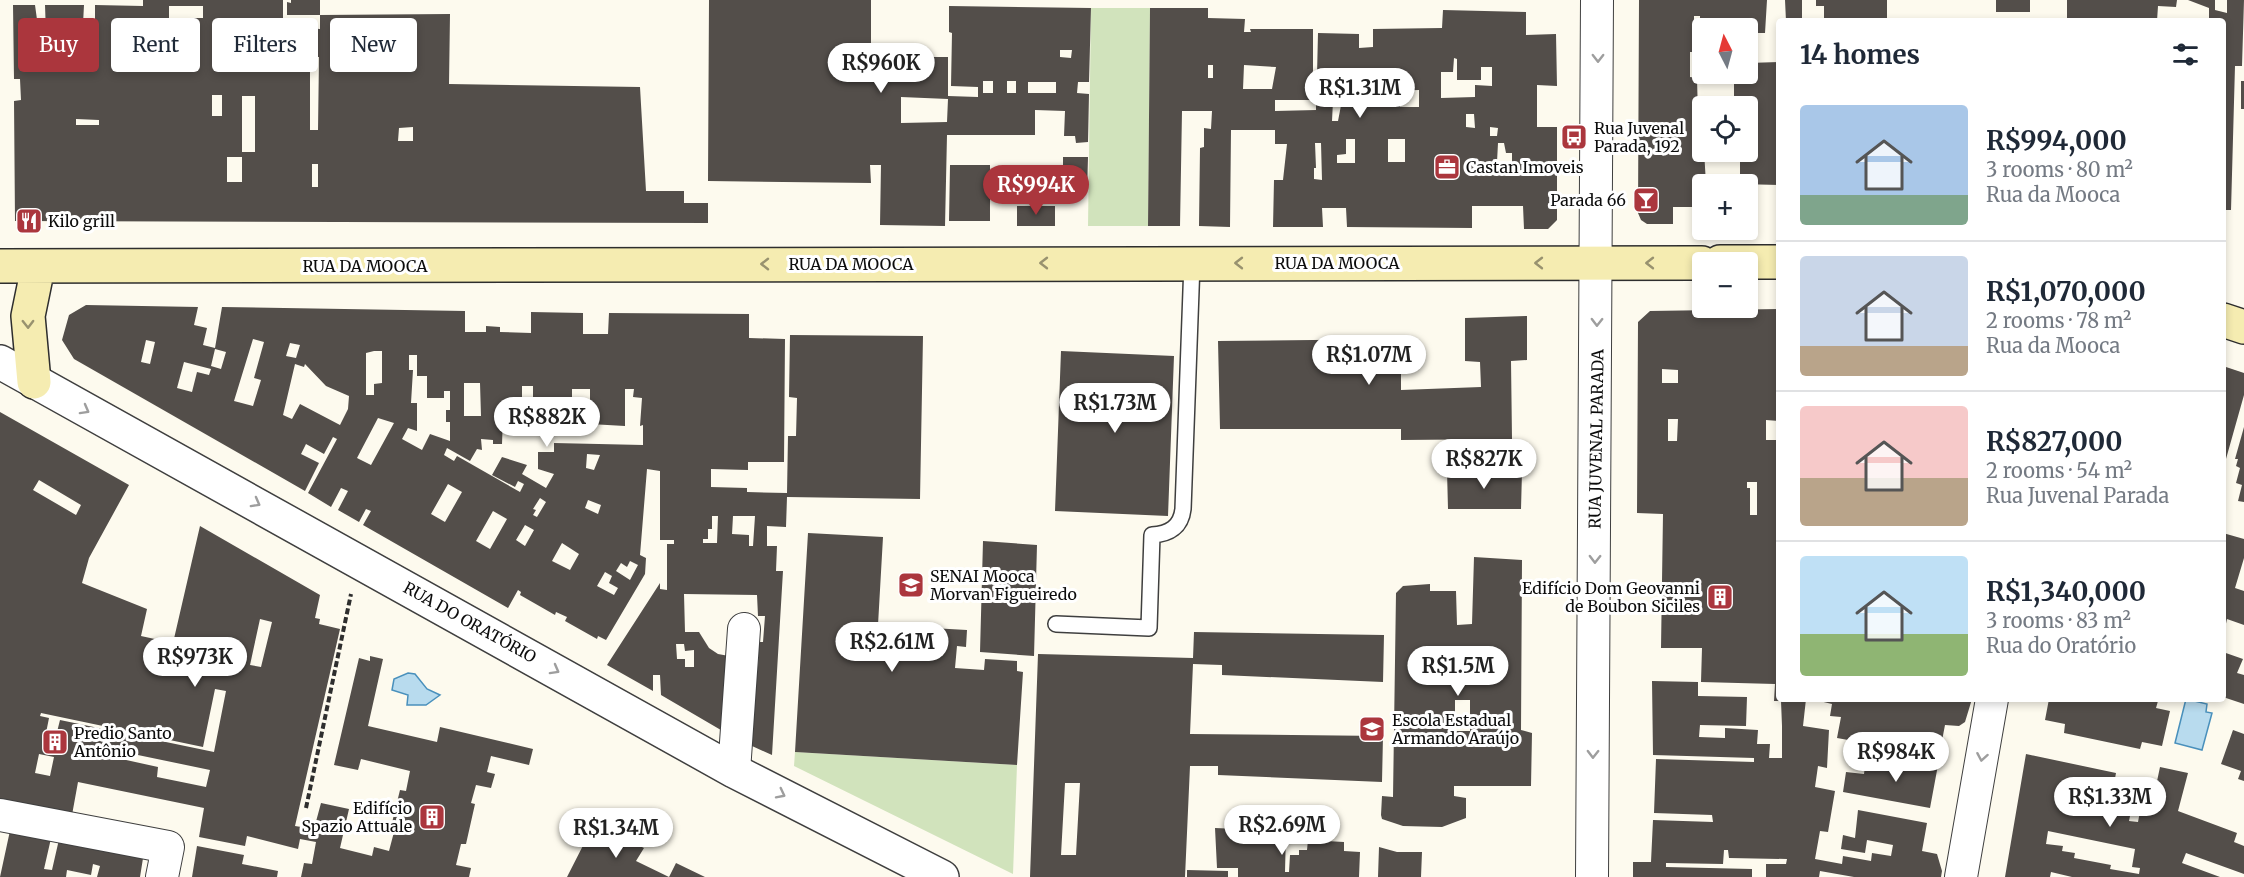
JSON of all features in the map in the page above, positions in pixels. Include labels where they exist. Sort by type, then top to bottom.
[{"type":"main road","points":[[1758,262],[1776,262]]},
{"type":"main road","name":"RUA DA MOOCA","points":[[0,266],[1692,263]]},
{"type":"main road","points":[[34,382],[28,316],[38,267]]},
{"type":"main road","points":[[2226,321],[2244,327]]},
{"type":"street","name":"RUA JUVENAL PARADA","points":[[1592,877],[1598,0]]},
{"type":"street","name":"RUA DO ORATÓRIO","points":[[0,362],[360,560],[734,771],[942,877]]},
{"type":"street","points":[[734,771],[744,629]]},
{"type":"street","points":[[1961,877],[1991,702]]},
{"type":"street","points":[[0,815],[168,847],[162,877]]},
{"type":"lane","points":[[1056,624],[1149,628],[1152,535],[1165,534],[1182,520],[1192,263]]},
{"type":"path","points":[[306,808],[348,602],[360,560]]},
{"type":"green space","points":[[1091,8],[1150,8],[1148,226],[1088,226]]},
{"type":"green space","points":[[795,752],[1017,765],[1013,874],[794,766]]},
{"type":"water","points":[[408,673],[415,674],[427,689],[440,695],[426,705],[407,705],[408,695],[392,690],[394,679]]},
{"type":"water","points":[[2185,702],[2207,704],[2206,712],[2212,713],[2202,750],[2175,743]]},
{"type":"building","points":[[143,0],[283,0],[283,18],[212,18],[212,72],[310,72],[310,130],[318,130],[320,15],[450,14],[449,84],[640,87],[646,191],[684,191],[684,203],[708,203],[708,223],[15,221],[14,101],[21,100],[20,79],[14,79],[13,5],[35,5],[37,18],[18,18],[18,72],[99,72],[99,18],[95,18],[95,5],[143,6]],"holes":[[[212,95],[222,95],[222,116],[212,116]],[[242,96],[255,96],[255,152],[242,152]],[[76,119],[99,120],[99,125],[76,125]],[[413,127],[413,141],[398,141],[399,128]],[[227,157],[242,157],[242,182],[227,182]],[[312,164],[318,164],[318,187],[312,187]]]},
{"type":"building","points":[[291,0],[320,0],[320,15],[287,15],[287,2],[291,3]]},
{"type":"building","points":[[709,0],[871,0],[871,57],[948,57],[948,96],[978,97],[978,87],[951,86],[952,33],[949,32],[949,6],[1091,8],[1089,82],[1078,82],[1077,93],[1089,94],[1088,142],[1076,143],[1075,136],[1064,136],[1065,111],[1035,110],[1035,135],[947,135],[945,226],[880,225],[881,165],[870,165],[871,183],[708,181]],"holes":[[[1060,50],[1072,50],[1071,58],[1060,57]],[[983,81],[993,81],[993,93],[983,93]],[[1007,81],[1016,81],[1016,93],[1007,93]],[[1028,82],[1056,82],[1056,93],[1028,93]],[[901,97],[948,99],[947,122],[901,123]]]},
{"type":"building","points":[[1639,0],[1767,0],[1765,33],[1758,33],[1758,18],[1700,18],[1700,16],[1694,16],[1692,18],[1690,77],[1692,77],[1692,84],[1697,84],[1697,96],[1692,96],[1692,162],[1705,162],[1705,174],[1692,174],[1692,207],[1673,207],[1673,224],[1647,224],[1641,220],[1638,213]]},
{"type":"building","points":[[1785,0],[1802,0],[1802,18],[1786,18]]},
{"type":"building","points":[[1816,0],[1887,0],[1887,18],[1824,18],[1824,6],[1816,6]]},
{"type":"building","points":[[1996,0],[2030,0],[2030,12],[1996,12]]},
{"type":"building","points":[[2067,0],[2177,0],[2176,7],[2158,6],[2157,18],[2067,18]]},
{"type":"building","points":[[2188,0],[2215,0],[2215,10],[2227,13],[2227,0],[2244,0],[2242,66],[2235,66],[2231,210],[2226,210],[2226,18],[2209,18],[2209,8]]},
{"type":"building","points":[[45,5],[84,5],[83,18],[45,18]]},
{"type":"building","points":[[1150,8],[1208,8],[1208,18],[1245,19],[1244,32],[1251,32],[1250,29],[1313,29],[1313,100],[1275,100],[1275,111],[1316,110],[1316,100],[1333,101],[1332,121],[1338,121],[1343,95],[1329,95],[1329,75],[1317,75],[1318,33],[1359,34],[1359,48],[1373,47],[1373,29],[1442,28],[1443,10],[1526,12],[1526,35],[1556,34],[1557,86],[1537,85],[1537,127],[1557,127],[1557,220],[1548,229],[1524,229],[1523,206],[1472,206],[1472,228],[1347,227],[1346,208],[1322,208],[1323,227],[1273,227],[1274,180],[1283,180],[1287,144],[1275,144],[1275,130],[1231,130],[1230,227],[1199,226],[1200,148],[1204,147],[1204,128],[1211,129],[1212,111],[1182,111],[1180,226],[1148,226]],"holes":[[[1454,58],[1457,59],[1457,80],[1481,80],[1481,67],[1492,67],[1492,86],[1475,85],[1475,97],[1441,98],[1441,72],[1453,72]],[[1208,65],[1213,65],[1213,78],[1208,78]],[[1244,65],[1276,67],[1272,89],[1243,89]],[[1419,90],[1419,107],[1400,107],[1400,103],[1376,103],[1376,98],[1386,98],[1386,91]],[[1466,114],[1474,114],[1475,128],[1466,127]],[[1490,127],[1498,128],[1497,136],[1490,136]],[[1346,139],[1355,139],[1355,163],[1337,163],[1337,155],[1346,154]],[[1388,139],[1405,139],[1405,162],[1388,162]],[[1315,143],[1321,143],[1322,180],[1314,179]],[[1498,143],[1504,143],[1506,153],[1512,153],[1512,162],[1497,162]]]},
{"type":"building","points":[[1776,62],[1776,185],[1758,184],[1758,174],[1740,174],[1740,162],[1758,162],[1758,96],[1734,96],[1734,84],[1758,84],[1758,63]]},
{"type":"building","points":[[2241,81],[2244,81],[2244,109],[2241,109]]},
{"type":"building","points":[[1063,157],[1088,157],[1087,193],[1063,192]]},
{"type":"building","points":[[950,165],[990,165],[990,221],[949,221]]},
{"type":"building","points":[[1017,206],[1055,206],[1055,226],[1017,226]]},
{"type":"building","points":[[86,305],[198,307],[194,325],[207,328],[203,345],[215,348],[222,307],[465,311],[465,332],[486,332],[486,326],[500,327],[500,332],[531,333],[531,312],[583,313],[583,334],[608,334],[609,313],[749,314],[749,338],[785,339],[784,462],[748,462],[748,470],[711,469],[711,487],[747,488],[747,492],[787,493],[788,436],[796,436],[797,398],[789,397],[790,335],[923,336],[920,499],[787,497],[786,527],[767,526],[767,546],[777,546],[776,571],[783,571],[772,755],[752,746],[754,666],[758,667],[759,642],[763,642],[765,616],[758,616],[757,595],[684,594],[685,632],[699,632],[709,648],[718,654],[729,656],[726,733],[661,695],[660,675],[653,675],[653,691],[607,665],[660,583],[660,589],[667,590],[667,544],[674,544],[674,540],[660,540],[660,471],[647,469],[640,555],[646,558],[645,574],[606,640],[598,636],[597,639],[565,621],[567,617],[556,612],[555,615],[520,595],[521,592],[518,590],[508,608],[363,525],[371,511],[366,509],[359,522],[338,510],[348,491],[341,488],[331,507],[308,493],[337,439],[333,437],[324,454],[306,444],[301,454],[319,463],[305,491],[74,359],[62,340],[69,315]],"holes":[[[253,339],[264,342],[254,378],[261,380],[253,406],[234,401]],[[146,340],[155,342],[150,364],[141,362]],[[290,343],[300,345],[296,358],[286,356]],[[215,349],[226,352],[221,369],[211,366]],[[382,351],[382,383],[374,384],[374,395],[366,395],[366,353]],[[409,355],[417,355],[417,376],[427,376],[427,398],[444,398],[444,391],[450,391],[450,410],[446,410],[446,422],[450,422],[450,441],[430,434],[422,450],[402,439],[408,428],[417,431],[417,403],[411,403],[413,370],[409,370]],[[184,362],[211,369],[209,375],[197,372],[192,392],[177,388]],[[295,364],[304,367],[305,364],[326,386],[349,396],[348,409],[340,425],[300,404],[292,419],[283,415]],[[464,383],[480,383],[481,416],[464,416]],[[522,386],[533,386],[533,412],[536,412],[539,426],[572,423],[572,389],[590,389],[590,424],[625,426],[625,389],[634,389],[633,397],[642,398],[640,426],[643,425],[643,445],[554,443],[554,452],[538,452],[538,469],[554,474],[546,488],[522,474],[527,465],[502,457],[492,475],[515,487],[518,481],[524,484],[520,492],[457,456],[454,461],[444,455],[447,448],[470,461],[477,449],[482,450],[481,439],[493,440],[493,444],[502,444],[503,417],[522,417]],[[378,418],[394,423],[371,465],[357,458]],[[587,454],[600,455],[594,470],[586,468]],[[448,484],[462,492],[445,522],[431,514]],[[540,498],[546,502],[537,517],[533,515],[536,510],[533,509]],[[588,500],[601,505],[598,514],[585,508]],[[493,511],[507,519],[490,549],[476,541]],[[712,516],[718,516],[717,543],[703,543],[703,539],[708,539],[708,529],[712,529]],[[733,516],[755,516],[753,546],[749,546],[749,535],[732,534]],[[525,525],[534,530],[525,546],[516,540]],[[562,543],[579,554],[570,570],[552,561]],[[630,561],[638,565],[630,580],[616,571],[621,563],[627,567]],[[605,572],[612,576],[609,583],[618,588],[614,595],[597,586]],[[676,644],[684,644],[685,651],[694,650],[694,667],[685,667],[685,659],[677,659]]]},
{"type":"building","points":[[1758,309],[1776,309],[1776,421],[1766,420],[1766,440],[1776,440],[1776,701],[1774,701],[1775,684],[1701,682],[1702,648],[1661,648],[1663,514],[1637,513],[1638,322],[1650,311],[1692,310],[1692,318],[1758,318]],"holes":[[[1662,369],[1678,370],[1678,383],[1662,383]],[[1668,419],[1678,419],[1677,441],[1668,441]],[[1747,482],[1757,482],[1757,515],[1750,515],[1750,488],[1747,488]]]},
{"type":"building","points":[[1527,316],[1527,360],[1511,361],[1512,439],[1401,440],[1401,429],[1220,429],[1218,341],[1401,339],[1401,390],[1481,387],[1480,362],[1465,361],[1465,318]]},
{"type":"building","points":[[1061,351],[1174,356],[1168,516],[1055,511]]},
{"type":"building","points":[[2226,367],[2244,373],[2244,395],[2226,459]]},
{"type":"building","points":[[0,412],[129,485],[89,558],[82,583],[147,609],[141,636],[173,643],[200,526],[320,595],[315,618],[320,619],[319,624],[340,629],[295,826],[314,829],[321,803],[349,809],[340,848],[372,856],[374,847],[389,851],[394,832],[390,831],[400,790],[406,791],[410,771],[361,759],[358,770],[334,765],[359,658],[370,661],[370,656],[383,659],[368,726],[437,742],[440,727],[533,749],[529,765],[491,756],[487,772],[495,774],[491,788],[476,785],[471,803],[475,804],[466,844],[461,844],[456,865],[471,868],[469,877],[301,877],[304,863],[312,864],[316,842],[300,839],[298,849],[247,836],[245,846],[199,837],[204,808],[78,782],[72,815],[0,801]],"holes":[[[39,480],[81,505],[76,515],[33,490]],[[260,619],[272,622],[261,667],[250,665]],[[215,689],[226,691],[214,752],[60,720],[56,736],[46,733],[49,718],[40,716],[41,713],[203,747]],[[109,749],[210,770],[206,787],[157,777],[158,767],[108,756]],[[39,754],[54,757],[50,776],[35,773]]]},
{"type":"building","points":[[2244,427],[2244,502],[2238,501],[2242,485],[2236,483],[2240,468],[2236,466],[2238,459],[2235,459]]},
{"type":"building","points":[[1447,471],[1522,472],[1521,509],[1448,509]]},
{"type":"building","points":[[808,533],[883,537],[878,625],[967,630],[966,647],[957,646],[955,668],[984,670],[985,659],[1017,661],[1017,671],[1023,672],[1017,765],[795,752]]},
{"type":"building","points":[[2226,534],[2244,539],[2244,558],[2235,588],[2244,591],[2244,625],[2227,619],[2226,624]]},
{"type":"building","points":[[983,541],[1037,545],[1034,656],[980,652]]},
{"type":"building","points":[[1474,557],[1522,560],[1521,730],[1532,733],[1531,786],[1454,786],[1454,796],[1466,798],[1466,818],[1442,827],[1403,826],[1382,819],[1382,796],[1393,797],[1396,593],[1403,586],[1430,584],[1430,591],[1456,591],[1457,625],[1472,624]],"holes":[[[1455,700],[1470,700],[1470,731],[1455,731]]]},
{"type":"building","points":[[1194,632],[1384,635],[1383,682],[1222,675],[1222,665],[1193,664],[1190,734],[1383,736],[1382,782],[1218,775],[1218,766],[1190,766],[1185,877],[1030,877],[1038,654],[1193,658]],"holes":[[[1065,783],[1080,783],[1076,855],[1061,855]]]},
{"type":"building","points":[[2226,653],[2243,659],[2237,673],[2244,675],[2244,704],[2226,698]]},
{"type":"building","points":[[1652,681],[1698,682],[1698,696],[1747,697],[1746,726],[1700,725],[1699,737],[1725,738],[1725,728],[1758,730],[1757,744],[1770,744],[1769,758],[1782,758],[1781,702],[1806,702],[1803,726],[1829,730],[1827,768],[1818,766],[1815,787],[1835,791],[1828,832],[1820,831],[1815,859],[1842,864],[1843,856],[1871,861],[1872,853],[1891,856],[1893,845],[1867,840],[1865,853],[1841,849],[1843,835],[1855,838],[1858,810],[1927,823],[1922,851],[1937,854],[1942,871],[1941,877],[1854,877],[1820,871],[1819,877],[1766,877],[1766,864],[1786,864],[1787,859],[1729,858],[1728,850],[1724,850],[1723,864],[1666,863],[1666,867],[1752,869],[1752,877],[1633,877],[1633,862],[1651,862],[1653,820],[1713,822],[1712,815],[1654,813],[1656,759],[1754,762],[1754,758],[1653,755]]},
{"type":"building","points":[[1824,702],[1971,702],[1965,722],[1959,726],[1945,725],[1940,751],[1865,738],[1865,743],[1837,738],[1841,717],[1830,716],[1832,704]]},
{"type":"building","points":[[2048,702],[2158,702],[2156,708],[2170,711],[2162,746],[2142,742],[2140,749],[2064,733],[2065,724],[2045,720]]},
{"type":"building","points":[[2233,730],[2244,734],[2244,781],[2238,779],[2241,771],[2221,764]]},
{"type":"building","points":[[2026,754],[2116,773],[2111,800],[2069,791],[2066,803],[2130,816],[2129,821],[2138,822],[2141,806],[2122,802],[2127,780],[2156,786],[2160,767],[2188,773],[2178,811],[2237,833],[2234,842],[2244,846],[2244,874],[2186,853],[2182,863],[2220,877],[2072,877],[2051,872],[2050,877],[2005,877]],"holes":[[[2048,831],[2135,849],[2132,867],[2140,868],[2139,874],[2110,869],[2111,865],[2074,858],[2075,853],[2062,851],[2063,846],[2046,844]]]},
{"type":"building","points":[[1901,759],[1938,765],[1930,808],[1843,792],[1846,772],[1864,774],[1865,766],[1899,771]]},
{"type":"building","points":[[594,824],[644,848],[636,861],[669,877],[567,877]]},
{"type":"building","points":[[11,826],[52,834],[44,869],[52,870],[60,835],[144,852],[140,877],[97,877],[100,866],[93,864],[91,875],[67,870],[66,877],[0,877]]},
{"type":"building","points":[[1215,828],[1286,831],[1285,872],[1289,872],[1290,855],[1299,855],[1299,850],[1307,850],[1308,840],[1344,842],[1344,851],[1360,852],[1359,877],[1238,877],[1238,868],[1217,868]]},
{"type":"building","points":[[197,846],[244,855],[242,864],[278,871],[277,877],[192,877]]},
{"type":"building","points":[[1379,847],[1397,852],[1422,852],[1421,877],[1378,877]]},
{"type":"building","points":[[676,863],[705,877],[669,877]]},
{"type":"building","points":[[1187,870],[1228,871],[1228,877],[1187,877]]},
{"type":"place","name":"Rua Juvenal Parada, 192","points":[[1574,137]]},
{"type":"place","name":"Castan Imoveis","points":[[1447,167]]},
{"type":"place","name":"Parada 66","points":[[1646,200]]},
{"type":"place","name":"Kilo grill","points":[[29,221]]},
{"type":"place","name":"SENAI Mooca Morvan Figueiredo","points":[[911,585]]},
{"type":"place","name":"Edifício Dom Geovanni de Boubon Siciles","points":[[1720,597]]},
{"type":"place","name":"Escola Estadual Armando Araújo","points":[[1372,729]]},
{"type":"place","name":"Predio Santo Antônio","points":[[55,742]]},
{"type":"place","name":"Edifício Spazio Attuale","points":[[432,817]]}]
